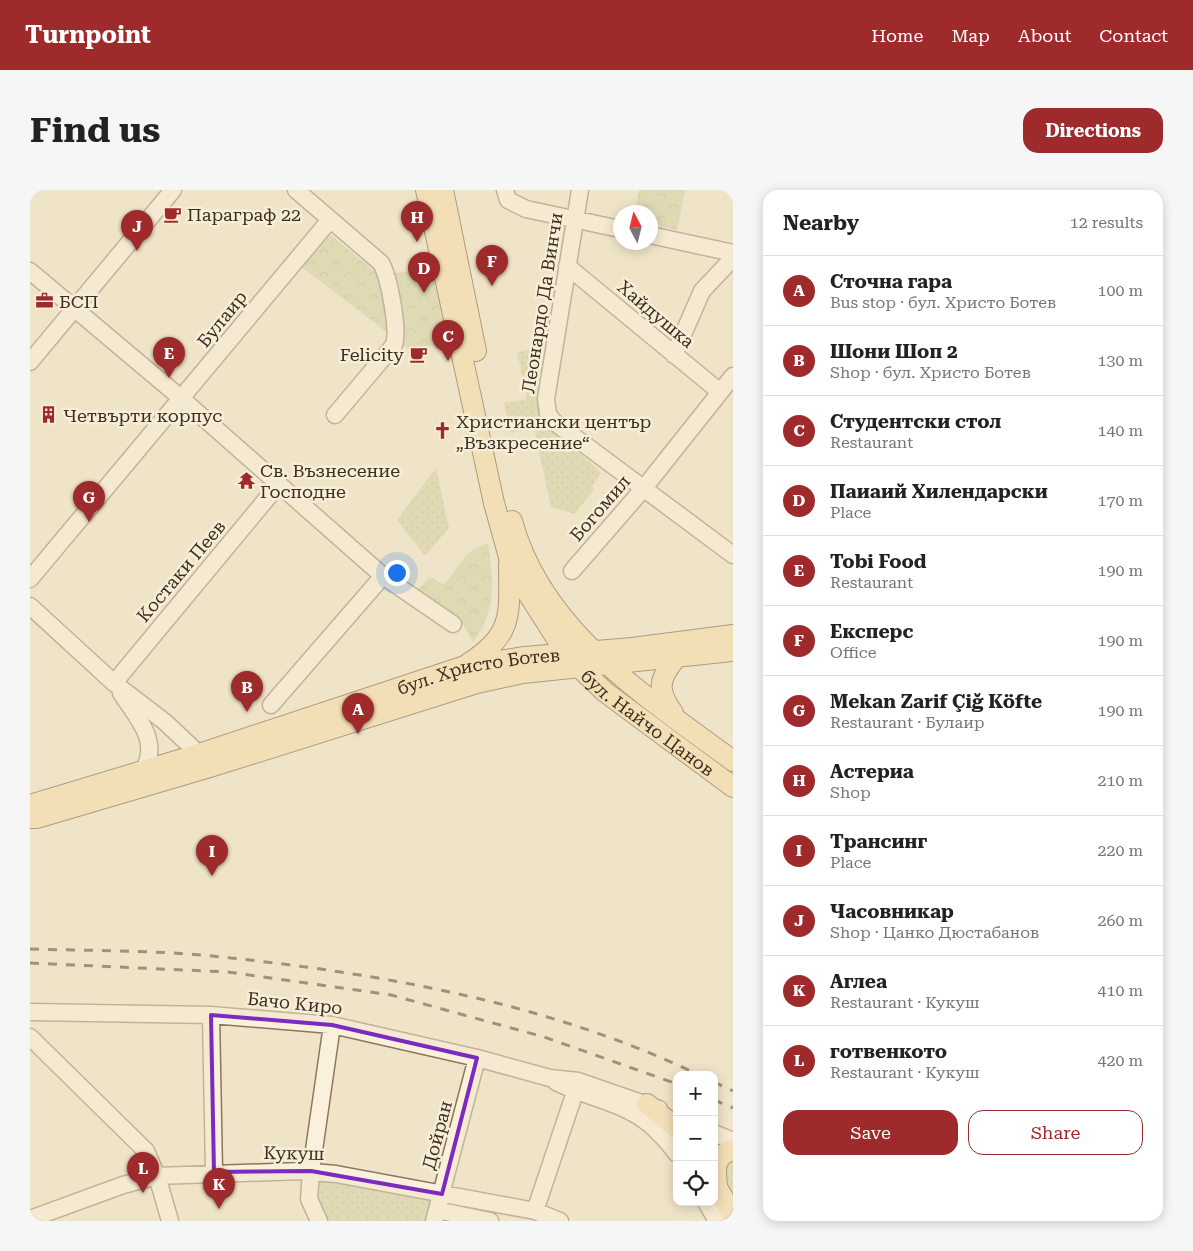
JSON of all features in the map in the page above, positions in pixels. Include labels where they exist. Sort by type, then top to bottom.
[{"type":"main road","points":[[426,190],[494,503],[509,557],[510,614],[498,640],[485,654],[465,666]]},
{"type":"main road","name":"бул. Найчо Цанов","points":[[443,190],[504,491],[516,537],[533,571],[556,607],[592,651],[607,666],[733,761]]},
{"type":"main road","name":"бул. Найчо Цанов","points":[[509,557],[522,585],[573,661],[605,692],[725,781],[733,791]]},
{"type":"main road","name":"бул. Христо Ботев","points":[[30,805],[143,771],[205,760],[477,683],[573,661],[592,651],[733,635]]},
{"type":"main road","name":"бул. Христо Ботев","points":[[30,818],[37,818],[205,760],[465,666],[573,661],[607,666],[733,651]]},
{"type":"main road","points":[[675,659],[665,671],[661,688],[664,700],[678,721]]},
{"type":"main road","points":[[647,1104],[673,1125]]},
{"type":"main road","points":[[718,1161],[723,1154],[733,1150]]},
{"type":"main road","points":[[718,1196],[733,1215]]},
{"type":"street","points":[[30,362],[173,190]]},
{"type":"street","points":[[296,190],[381,263],[384,269],[396,334],[391,350],[335,415]]},
{"type":"street","points":[[505,190],[508,200],[526,210],[613,227]]},
{"type":"street","name":"Леонардо Да Винчи","points":[[580,190],[546,408],[553,421],[644,488]]},
{"type":"street","name":"Булаир","points":[[30,579],[182,399],[329,220]]},
{"type":"street","points":[[658,237],[733,253]]},
{"type":"street","points":[[674,355],[702,291],[733,258]]},
{"type":"street","name":"Хайдушка","points":[[567,266],[720,392]]},
{"type":"street","points":[[30,272],[76,307],[383,576],[453,624]]},
{"type":"street","name":"Богомил","points":[[572,571],[644,488],[733,376]]},
{"type":"street","name":"Костаки Пеев","points":[[114,683],[279,484]]},
{"type":"street","points":[[644,488],[733,556]]},
{"type":"street","points":[[271,705],[383,576]]},
{"type":"street","points":[[30,606],[114,683],[165,722],[205,760]]},
{"type":"street","points":[[114,683],[147,732],[150,752],[143,771]]},
{"type":"street","name":"Бачо Киро","points":[[30,1012],[210,1015],[332,1024],[478,1058],[550,1078],[578,1081],[647,1104],[675,1116]]},
{"type":"street","points":[[210,1015],[214,1172]]},
{"type":"street","points":[[318,1221],[309,1199],[311,1171],[332,1024]]},
{"type":"street","points":[[30,1037],[146,1151],[157,1176],[170,1221]]},
{"type":"street","name":"Дойран","points":[[435,1216],[478,1058]]},
{"type":"street","name":"Бачо Киро","points":[[550,1078],[575,1092],[614,1105],[641,1118],[673,1150]]},
{"type":"street","points":[[535,1211],[575,1092]]},
{"type":"street","points":[[718,1135],[733,1141]]},
{"type":"street","name":"Кукуш","points":[[30,1218],[123,1185],[157,1176],[214,1172],[311,1171],[535,1211],[560,1221]]},
{"type":"street","points":[[715,1206],[717,1221]]},
{"type":"street","points":[[435,1216],[490,1221]]},
{"type":"highlighted area","points":[[211,1015],[332,1025],[477,1058],[442,1194],[311,1171],[214,1172]]},
{"type":"green space","points":[[639,190],[685,190],[677,230],[658,226],[658,205],[636,205]]},
{"type":"green space","points":[[326,231],[379,275],[433,269],[449,343],[410,350],[299,265]]},
{"type":"green space","points":[[536,348],[539,403],[548,423],[601,473],[592,486],[594,489],[575,514],[551,507],[534,429],[510,433],[504,403],[527,399],[517,352]]},
{"type":"green space","points":[[436,468],[449,528],[425,556],[397,520]]},
{"type":"green space","points":[[488,543],[492,570],[492,595],[486,618],[473,642],[460,619],[415,592],[430,577],[444,584],[467,555]]},
{"type":"green space","points":[[733,1156],[733,1198],[728,1189],[722,1166]]},
{"type":"green space","points":[[336,1174],[437,1202],[431,1221],[324,1221],[309,1186],[314,1176]]},
{"type":"railway","points":[[30,949],[206,955],[291,965],[411,984],[529,1012],[587,1030],[644,1051],[690,1071]]},
{"type":"railway","points":[[30,963],[228,972],[391,995],[544,1037],[673,1083]]},
{"type":"railway","points":[[718,1084],[733,1091]]},
{"type":"railway","points":[[718,1102],[733,1108]]},
{"type":"place","name":"Параграф 22","points":[[173,214]]},
{"type":"place","name":"Астериа","points":[[417,242]]},
{"type":"place","name":"Часовникар","points":[[137,251]]},
{"type":"place","name":"Експерс","points":[[492,286]]},
{"type":"place","name":"Паиаий Хилендарски","points":[[424,293]]},
{"type":"place","name":"БСП","points":[[45,301]]},
{"type":"place","name":"Felicity","points":[[418,354]]},
{"type":"place","name":"Студентски стол","points":[[448,361]]},
{"type":"place","name":"Tobi Food","points":[[169,378]]},
{"type":"place","name":"Четвърти корпус","points":[[49,415]]},
{"type":"place","name":"Христиански център „Възкресение“","points":[[442,431]]},
{"type":"place","name":"Св. Възнесение Господне","points":[[246,480]]},
{"type":"place","name":"Mekan Zarif Çiğ Köfte","points":[[89,522]]},
{"type":"place","name":"Шони Шоп 2","points":[[247,712]]},
{"type":"place","name":"Сточна гара","points":[[358,734]]},
{"type":"place","name":"Трансинг","points":[[212,876]]},
{"type":"place","name":"готвенкото","points":[[143,1193]]},
{"type":"place","name":"Аглеа","points":[[219,1209]]}]
